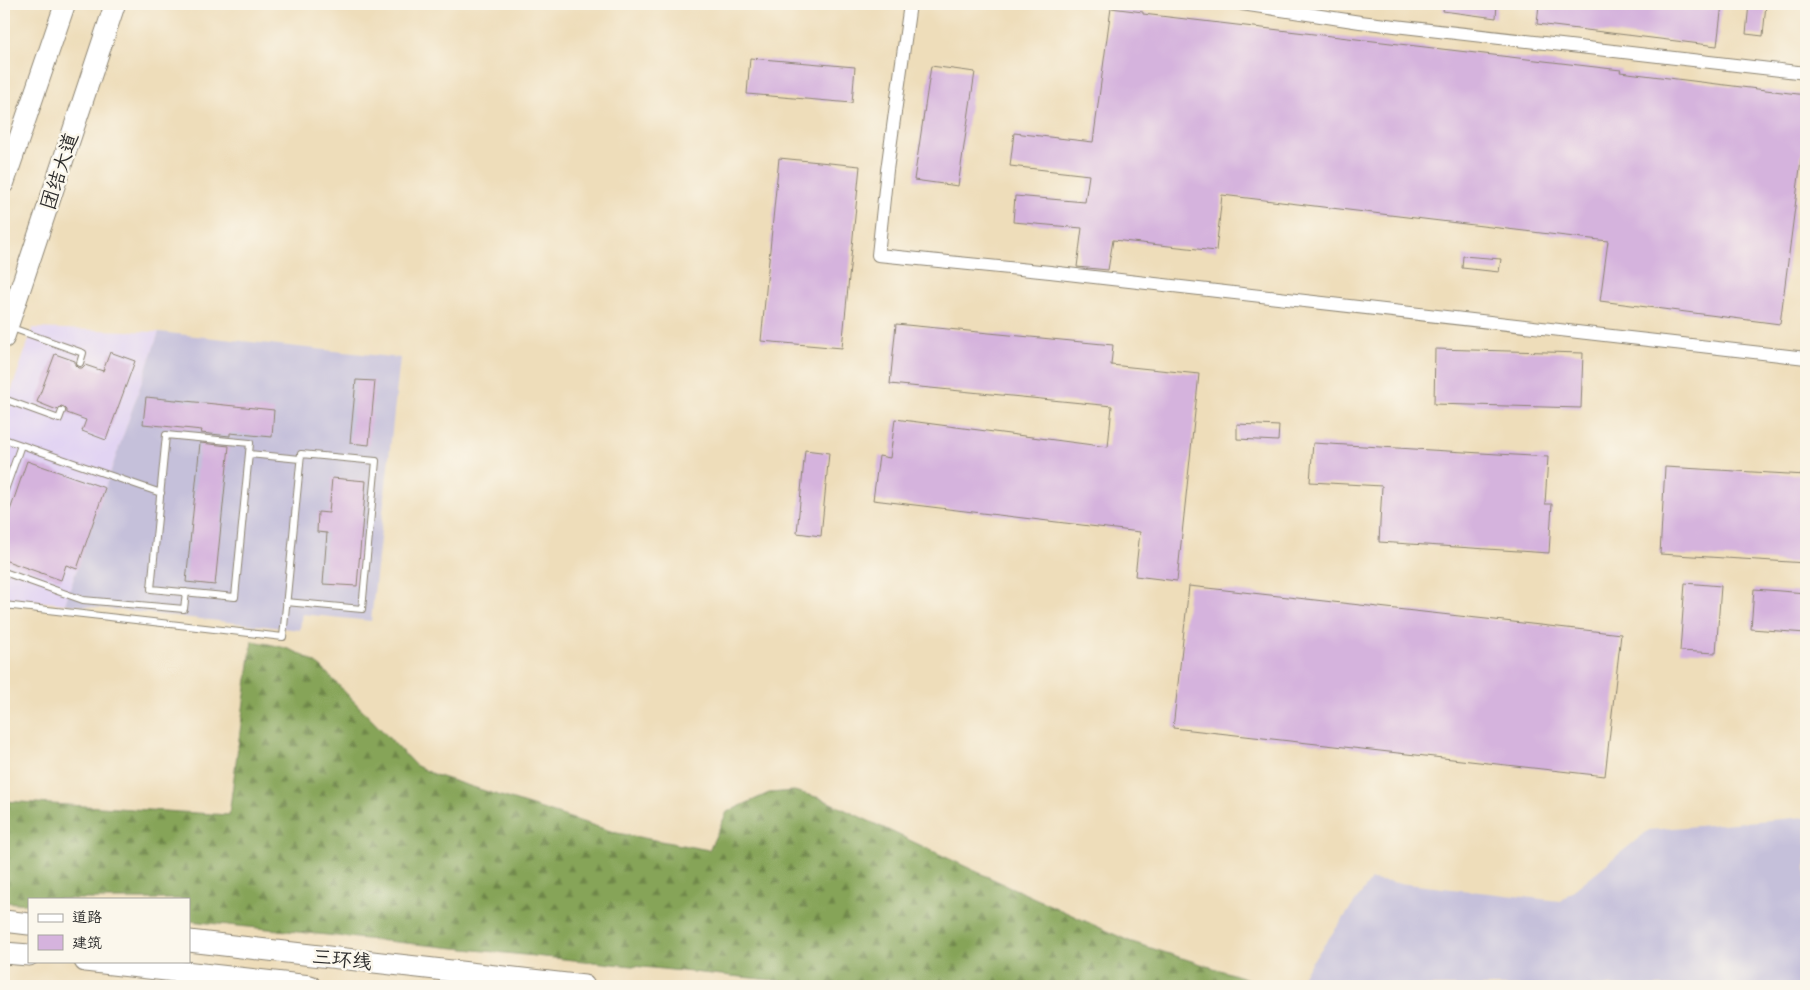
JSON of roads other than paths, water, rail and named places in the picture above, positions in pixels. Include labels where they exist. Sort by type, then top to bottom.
[{"type":"highway","points":[[4,922],[28,924]]},
{"type":"highway","name":"三环线","points":[[190,941],[584,986]]},
{"type":"highway","points":[[4,953],[28,955]]},
{"type":"highway","points":[[94,962],[310,986]]},
{"type":"main road","points":[[4,184],[65,4]]},
{"type":"main road","name":"团结大道","points":[[6,332],[115,4]]},
{"type":"street","points":[[910,4],[887,170],[878,255],[1050,272],[1806,358]]},
{"type":"street","points":[[1242,4],[1360,22],[1806,72]]},
{"type":"lane","points":[[6,332],[83,353],[80,363]]},
{"type":"lane","points":[[4,398],[60,419],[62,411]]},
{"type":"lane","points":[[166,435],[250,443],[249,454],[235,597],[151,589],[166,435]]},
{"type":"lane","points":[[4,439],[161,492]]},
{"type":"lane","points":[[4,493],[20,445]]},
{"type":"lane","points":[[249,454],[300,459]]},
{"type":"lane","points":[[4,605],[283,636],[286,602],[300,459],[301,454],[376,461],[362,609],[286,602]]},
{"type":"lane","points":[[4,572],[83,600],[184,609],[186,592]]}]
